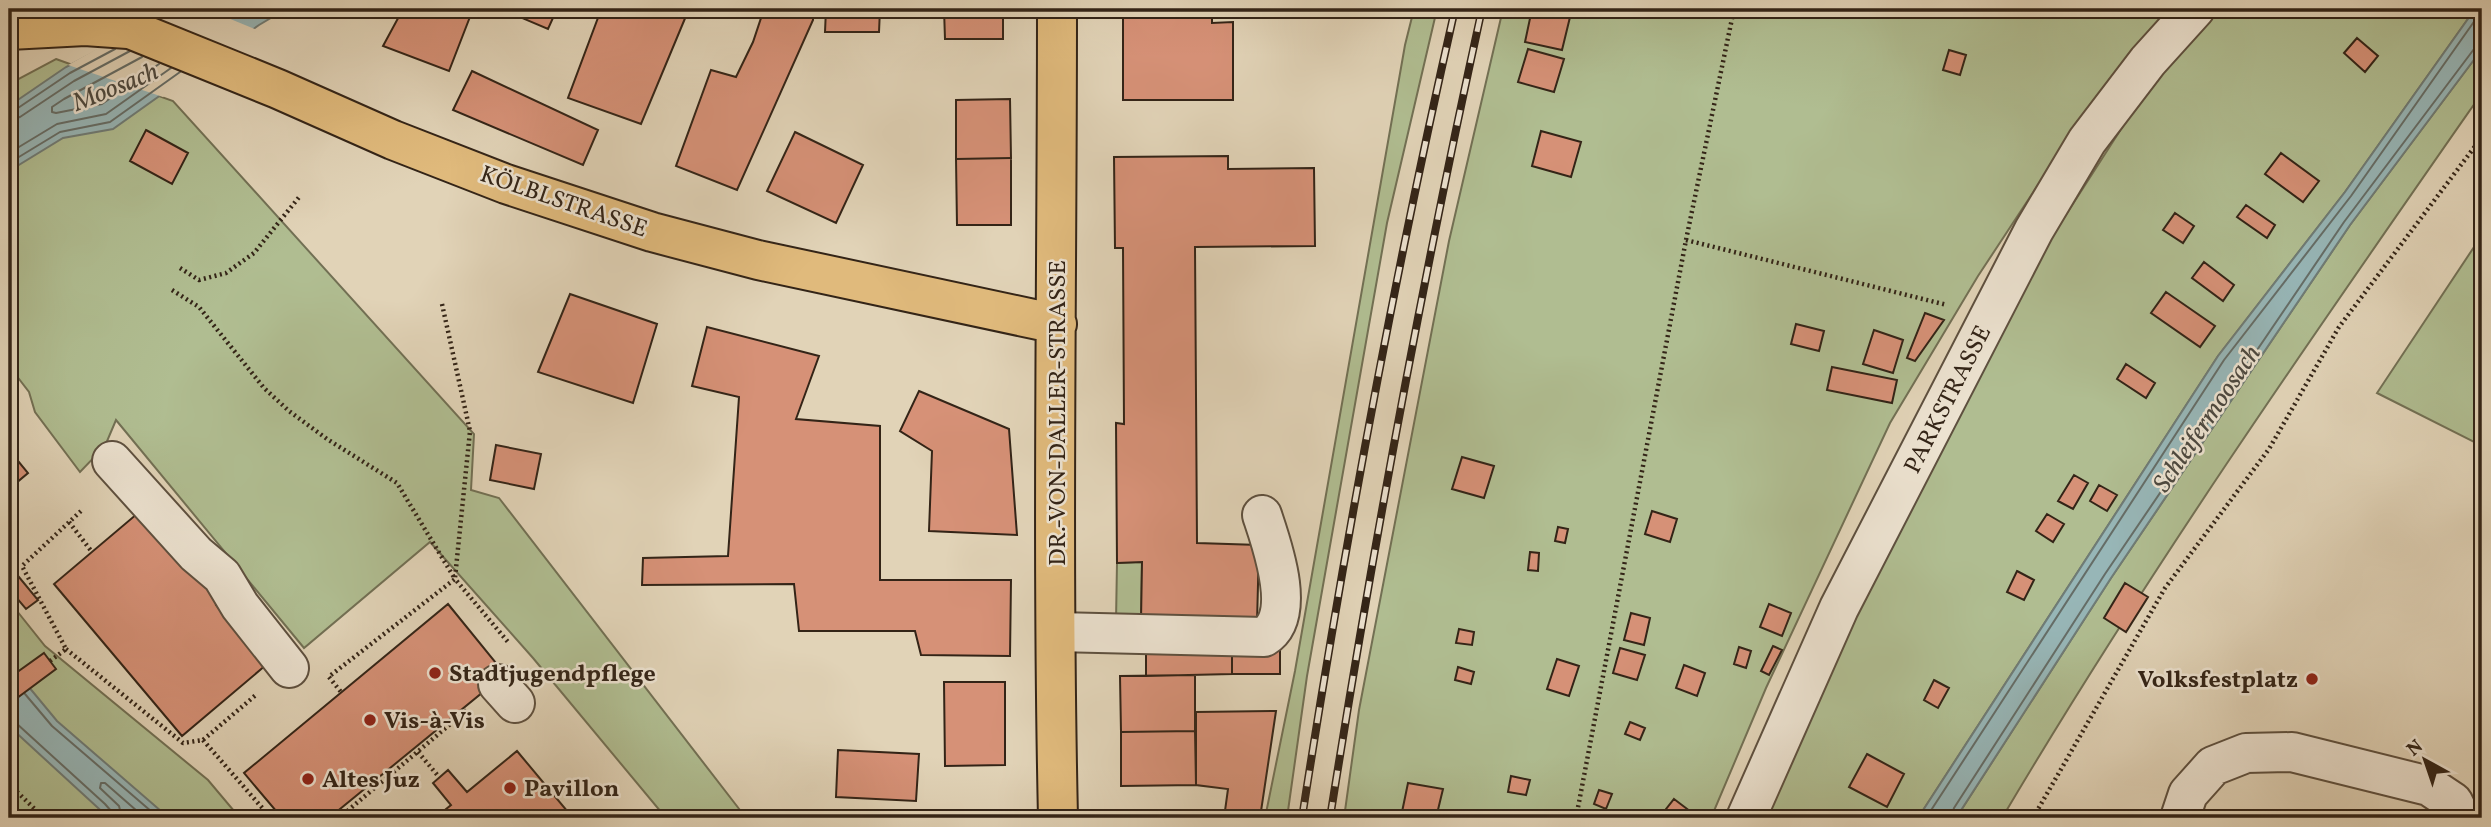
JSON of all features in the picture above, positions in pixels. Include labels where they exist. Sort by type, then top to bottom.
[{"type":"main road","name":"KÖLBLSTRASSE","points":[[95,9],[130,29],[393,140],[506,184],[652,232],[758,260],[1057,324]]},
{"type":"main road","name":"DR.-VON-DALLER-STRASSE","points":[[1057,9],[1058,818]]},
{"type":"main road","points":[[9,30],[85,26],[130,29]]},
{"type":"street","name":"PARKSTRASSE","points":[[1746,818],[1839,608],[2034,230],[2087,141],[2148,61],[2195,9]]},
{"type":"street","points":[[112,461],[196,554],[222,576],[240,606],[289,668]]},
{"type":"street","points":[[1057,632],[1264,637],[1273,631],[1279,618],[1280,571],[1262,515]]},
{"type":"street","points":[[2180,818],[2188,794],[2213,766],[2246,753],[2292,752],[2429,786],[2453,802],[2461,818]]},
{"type":"path","points":[[1576,818],[1686,240],[1734,9]]},
{"type":"path","points":[[2033,818],[2165,588],[2269,449],[2339,327],[2482,137]]},
{"type":"path","points":[[180,268],[199,280],[226,273],[254,253],[300,196]]},
{"type":"path","points":[[1686,240],[1959,308],[1987,321]]},
{"type":"path","points":[[172,290],[200,307],[264,388],[289,411],[327,439],[397,483],[455,579],[524,661],[507,694],[418,752],[339,818]]},
{"type":"path","points":[[341,692],[329,677],[455,579],[470,430],[442,304]]},
{"type":"path","points":[[81,511],[22,566],[66,649],[183,743],[203,740],[289,668]]},
{"type":"path","points":[[69,522],[92,552]]},
{"type":"path","points":[[50,661],[66,649]]},
{"type":"path","points":[[203,740],[271,818]]},
{"type":"path","points":[[418,752],[439,777]]},
{"type":"path","points":[[9,784],[44,818]]},
{"type":"green space","points":[[1414,9],[1437,9],[1387,223],[1307,676],[1287,818],[1265,818],[1295,671],[1405,45]]},
{"type":"green space","points":[[1503,9],[2174,9],[2067,141],[1978,276],[1890,423],[1766,688],[1711,818],[1344,818],[1359,710],[1449,241]]},
{"type":"green space","points":[[2216,9],[2475,9],[2345,192],[2218,356],[1918,818],[1766,818],[1855,611],[2051,238],[2132,112]]},
{"type":"green space","points":[[2482,49],[2482,93],[2175,541],[2002,818],[1956,818],[2111,578],[2350,225]]},
{"type":"green space","points":[[56,59],[173,101],[474,434],[471,490],[499,498],[743,814],[743,818],[666,818],[533,658],[430,542],[304,648],[116,420],[105,446],[80,472],[35,412],[29,392],[9,366],[9,84]]},
{"type":"green space","points":[[2482,235],[2482,446],[2377,393]]},
{"type":"green space","points":[[1142,562],[1141,621],[1116,621],[1117,563]]},
{"type":"green space","points":[[9,601],[45,646],[208,780],[240,818],[12,818],[9,809]]},
{"type":"water","name":"Moosach","points":[[176,9],[286,9],[259,25],[113,129],[63,138],[9,171],[9,106],[66,67]]},
{"type":"water","name":"Schleifermoosach","points":[[2475,9],[2482,9],[2482,49],[2350,225],[2111,578],[1956,818],[1918,818],[2218,356],[2345,192]]},
{"type":"water","points":[[9,663],[57,721],[169,818],[109,818],[11,728]]},
{"type":"pier","points":[[169,9],[206,9],[257,30],[163,97],[68,65]]},
{"type":"building","points":[[403,9],[473,9],[449,71],[383,46]]},
{"type":"building","points":[[501,9],[557,9],[548,29]]},
{"type":"building","points":[[584,9],[664,9],[686,16],[641,124],[568,98],[599,15]]},
{"type":"building","points":[[764,9],[813,9],[813,20],[737,190],[676,166],[711,70],[736,77],[753,42]]},
{"type":"building","points":[[826,9],[880,9],[879,32],[825,32]]},
{"type":"building","points":[[944,9],[1003,9],[1003,39],[945,39]]},
{"type":"building","points":[[1123,9],[1212,9],[1212,23],[1233,22],[1233,100],[1123,100]]},
{"type":"building","points":[[1532,9],[1571,13],[1562,50],[1525,42]]},
{"type":"building","points":[[2357,38],[2378,56],[2365,72],[2344,53]]},
{"type":"building","points":[[1528,49],[1564,59],[1554,92],[1518,82]]},
{"type":"building","points":[[1949,50],[1966,55],[1960,75],[1943,70]]},
{"type":"building","points":[[472,71],[598,130],[583,165],[453,110]]},
{"type":"building","points":[[1010,99],[1011,158],[956,159],[956,100]]},
{"type":"building","points":[[146,130],[188,153],[172,184],[130,161]]},
{"type":"building","points":[[1541,131],[1581,142],[1571,177],[1532,166]]},
{"type":"building","points":[[795,132],[863,165],[836,223],[767,191]]},
{"type":"building","points":[[2281,153],[2319,181],[2303,202],[2265,174]]},
{"type":"building","points":[[1228,156],[1228,169],[1314,168],[1315,246],[1195,247],[1197,543],[1259,545],[1257,623],[1141,621],[1142,562],[1117,563],[1116,423],[1124,424],[1123,248],[1115,248],[1114,157]]},
{"type":"building","points":[[1011,158],[1011,225],[957,225],[956,159]]},
{"type":"building","points":[[2246,205],[2275,225],[2267,238],[2237,217]]},
{"type":"building","points":[[2175,213],[2194,226],[2183,243],[2163,230]]},
{"type":"building","points":[[2204,262],[2234,285],[2223,301],[2192,278]]},
{"type":"building","points":[[2166,292],[2215,326],[2200,347],[2151,313]]},
{"type":"building","points":[[570,294],[657,324],[633,403],[538,372]]},
{"type":"building","points":[[1925,313],[1944,320],[1915,361],[1907,358]]},
{"type":"building","points":[[1796,324],[1824,331],[1819,351],[1791,344]]},
{"type":"building","points":[[707,327],[819,356],[796,419],[880,426],[880,580],[1011,580],[1010,656],[921,655],[915,631],[799,631],[794,584],[642,585],[643,558],[728,556],[739,397],[692,386]]},
{"type":"building","points":[[1874,330],[1903,340],[1893,373],[1863,364]]},
{"type":"building","points":[[2126,364],[2155,383],[2146,398],[2117,379]]},
{"type":"building","points":[[1832,367],[1897,380],[1892,403],[1827,390]]},
{"type":"building","points":[[919,391],[1009,429],[1017,535],[929,531],[932,451],[900,431]]},
{"type":"building","points":[[496,445],[541,454],[534,489],[490,480]]},
{"type":"building","points":[[9,450],[28,473],[9,489]]},
{"type":"building","points":[[1462,457],[1494,466],[1484,498],[1452,489]]},
{"type":"building","points":[[2074,475],[2088,483],[2073,509],[2058,501]]},
{"type":"building","points":[[2099,485],[2117,495],[2107,511],[2090,501]]},
{"type":"building","points":[[1652,511],[1677,519],[1670,542],[1645,534]]},
{"type":"building","points":[[138,513],[221,597],[216,605],[266,665],[182,736],[54,584]]},
{"type":"building","points":[[2047,514],[2064,524],[2053,542],[2036,531]]},
{"type":"building","points":[[1558,527],[1568,529],[1565,543],[1555,541]]},
{"type":"building","points":[[1530,552],[1539,553],[1538,571],[1528,570]]},
{"type":"building","points":[[9,565],[38,600],[26,609],[9,589]]},
{"type":"building","points":[[2017,571],[2034,580],[2024,600],[2007,592]]},
{"type":"building","points":[[2125,583],[2148,597],[2126,632],[2104,618]]},
{"type":"building","points":[[448,604],[505,674],[329,818],[282,818],[244,773]]},
{"type":"building","points":[[1769,604],[1791,613],[1782,636],[1760,627]]},
{"type":"building","points":[[1631,613],[1650,618],[1644,645],[1624,640]]},
{"type":"building","points":[[1459,629],[1474,632],[1472,645],[1456,643]]},
{"type":"building","points":[[1773,646],[1782,650],[1769,675],[1761,671]]},
{"type":"building","points":[[1232,647],[1232,674],[1146,676],[1146,648]]},
{"type":"building","points":[[1232,647],[1280,647],[1280,674],[1232,674]]},
{"type":"building","points":[[1739,647],[1751,651],[1746,668],[1734,664]]},
{"type":"building","points":[[1620,648],[1645,655],[1637,680],[1613,673]]},
{"type":"building","points":[[44,653],[56,669],[9,704],[9,678]]},
{"type":"building","points":[[1557,659],[1579,666],[1569,696],[1547,689]]},
{"type":"building","points":[[1684,665],[1705,673],[1697,696],[1676,688]]},
{"type":"building","points":[[1458,667],[1474,672],[1471,684],[1455,680]]},
{"type":"building","points":[[1195,675],[1195,731],[1121,732],[1120,676]]},
{"type":"building","points":[[1934,680],[1949,688],[1938,708],[1924,700]]},
{"type":"building","points":[[944,682],[1005,682],[1005,765],[945,766]]},
{"type":"building","points":[[1276,711],[1260,818],[1224,818],[1228,789],[1196,785],[1196,712]]},
{"type":"building","points":[[1630,722],[1645,728],[1640,740],[1625,734]]},
{"type":"building","points":[[1195,731],[1196,785],[1121,786],[1121,732]]},
{"type":"building","points":[[838,750],[919,754],[916,801],[836,797]]},
{"type":"building","name":"Pavillon","points":[[517,751],[573,818],[435,818],[451,805],[433,783],[448,770],[467,792]]},
{"type":"building","points":[[1867,754],[1904,774],[1887,807],[1849,787]]},
{"type":"building","points":[[1511,776],[1530,780],[1526,795],[1508,792]]},
{"type":"building","points":[[1408,783],[1443,789],[1436,818],[1402,812]]},
{"type":"building","points":[[1599,790],[1612,794],[1606,809],[1594,804]]},
{"type":"building","points":[[1674,799],[1699,818],[1659,818]]},
{"type":"railway","points":[[1302,818],[1371,412],[1455,9]]},
{"type":"railway","points":[[1330,818],[1400,412],[1482,9]]},
{"type":"place","name":"Stadtjugendpflege","points":[[435,673]]},
{"type":"place","name":"Volksfestplatz","points":[[2312,679]]},
{"type":"place","name":"Vis-à-Vis","points":[[370,720]]},
{"type":"place","name":"Altes Juz","points":[[308,779]]},
{"type":"place","name":"Pavillon","points":[[510,788]]}]
